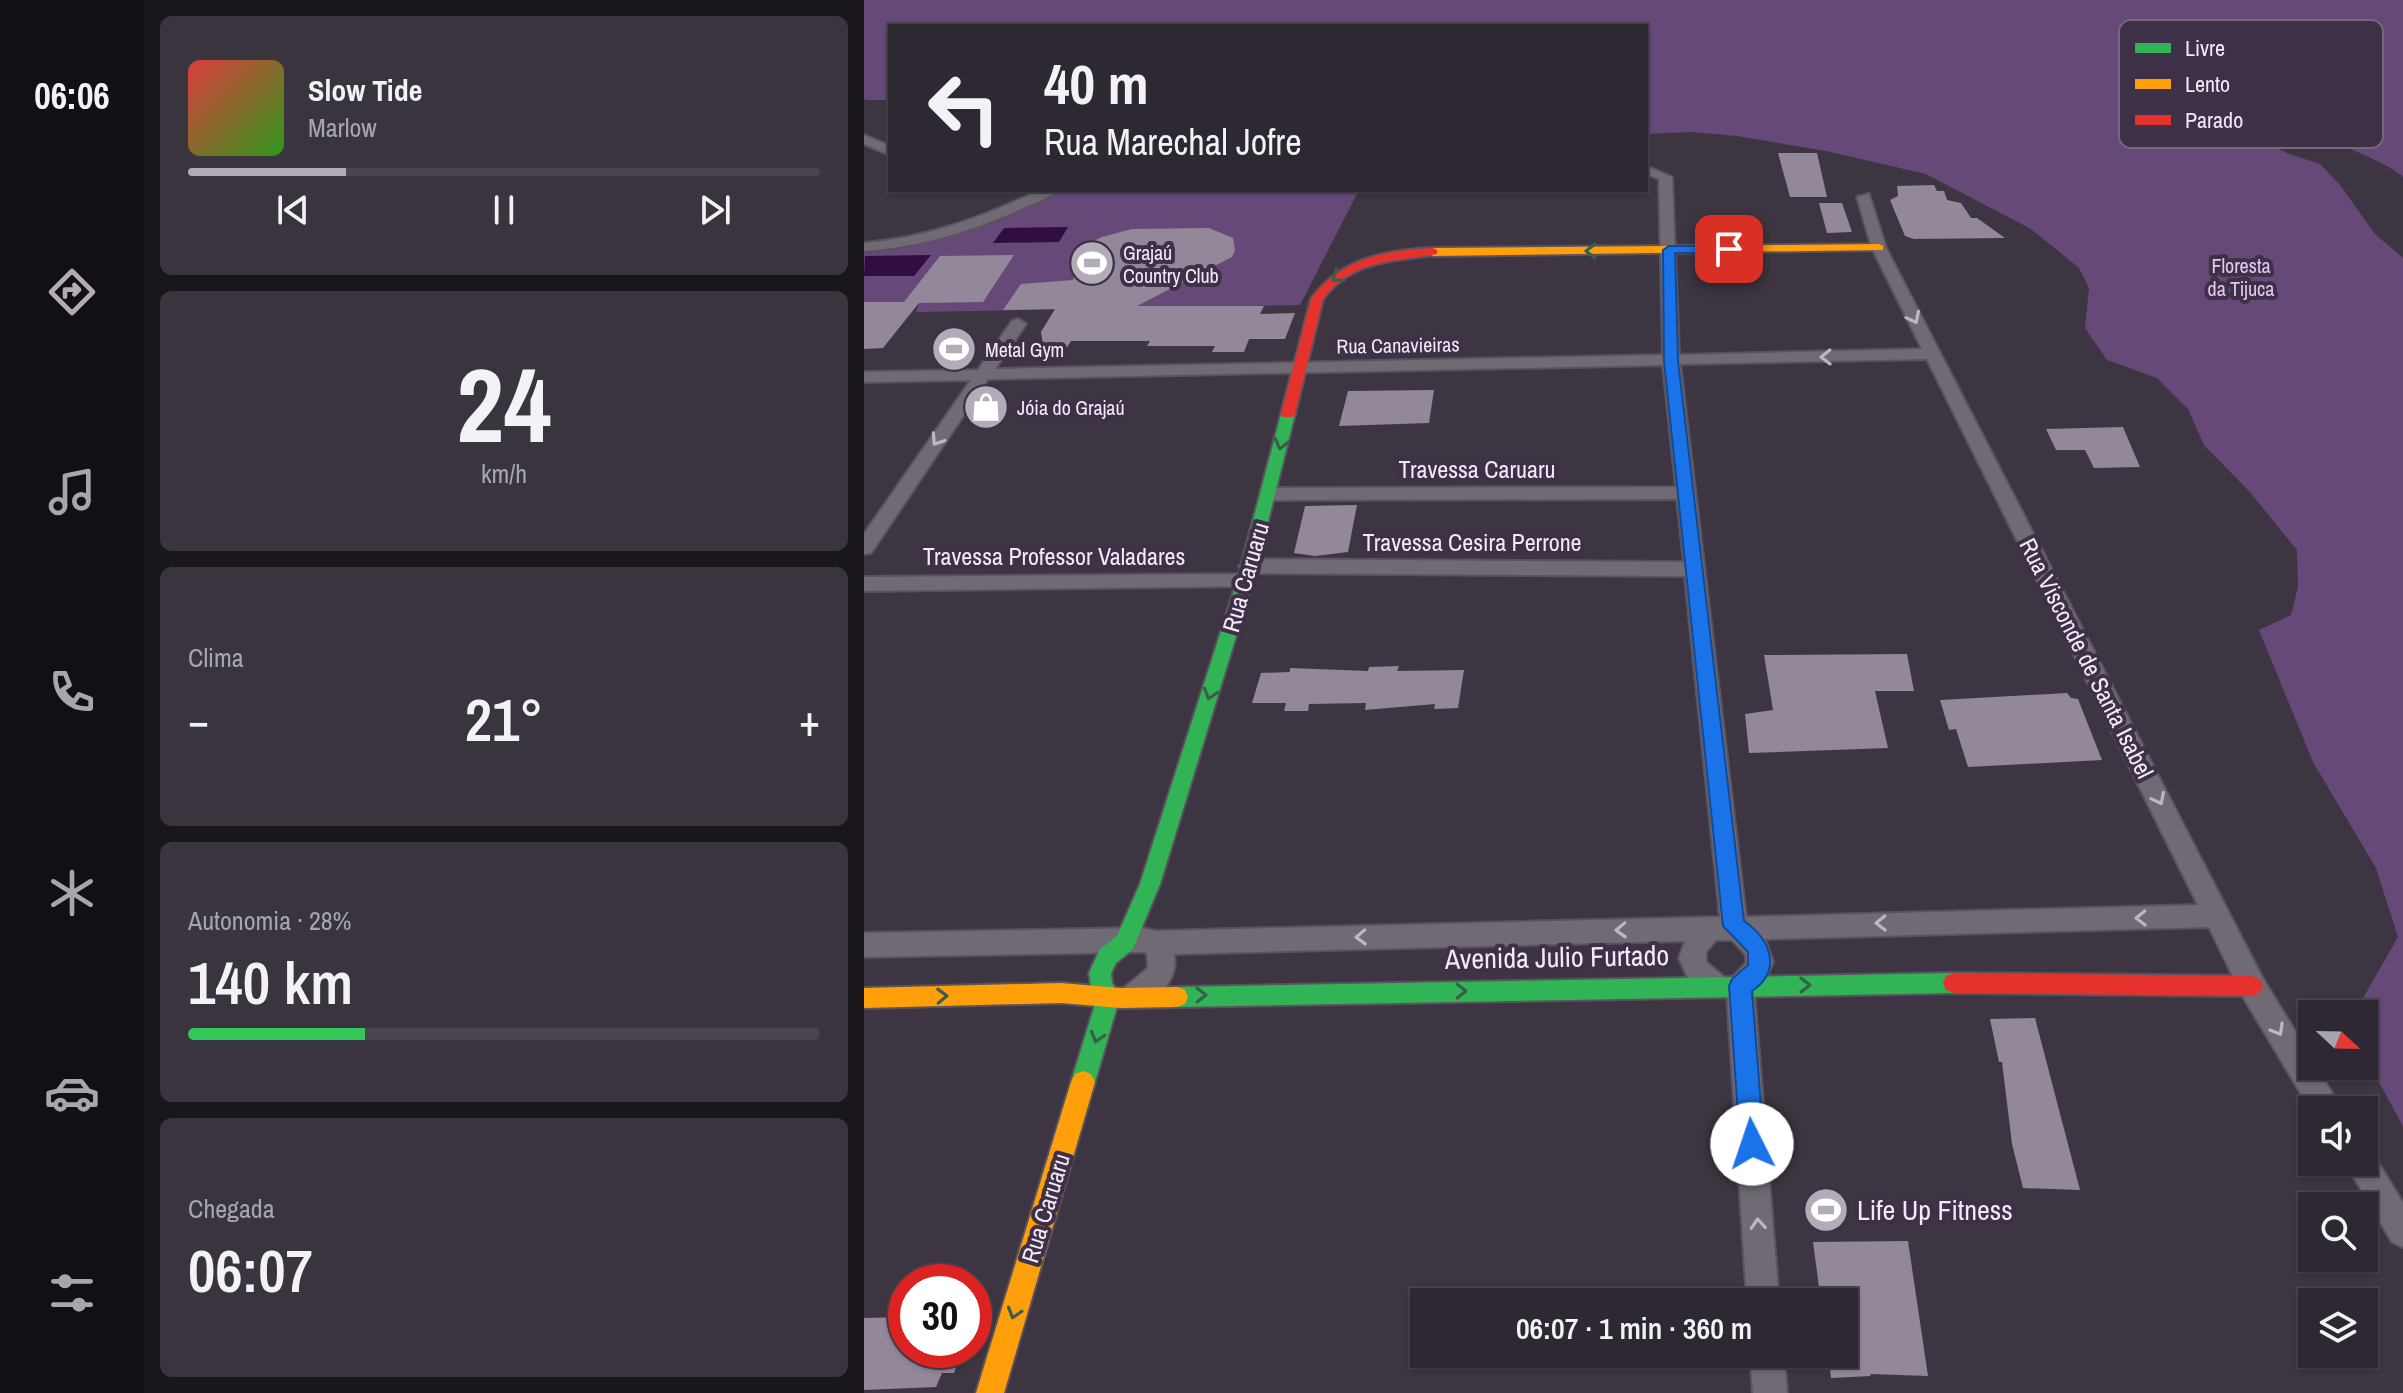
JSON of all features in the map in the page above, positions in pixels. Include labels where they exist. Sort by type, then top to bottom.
[{"type":"street","points":[[864,139],[888,150]]},
{"type":"street","points":[[1648,171],[1665,177],[1671,361],[1694,569],[1724,927]]},
{"type":"street","points":[[864,247],[906,242],[969,226],[1046,192]]},
{"type":"street","name":"Rua Visconde de Santa Isabel","points":[[1864,197],[1879,248],[1932,354],[2252,986],[2319,1096]]},
{"type":"street","name":"Rua Caruaru","points":[[1122,996],[1102,987],[1100,973],[1108,956],[1125,942],[1150,884],[1247,574],[1317,299],[1325,285],[1354,266],[1405,252],[1879,248]]},
{"type":"street","points":[[864,548],[1018,324]]},
{"type":"street","name":"Rua Canavieiras","points":[[864,377],[1932,354]]},
{"type":"street","name":"Travessa Caruaru","points":[[1269,494],[1685,493]]},
{"type":"street","name":"Travessa Cesira Perrone","points":[[1247,574],[1694,569]]},
{"type":"street","name":"Travessa Professor Valadares","points":[[864,584],[1247,574]]},
{"type":"street","name":"Avenida Julio Furtado","points":[[864,945],[1143,940],[1156,943],[2219,916]]},
{"type":"street","points":[[1724,927],[1751,938],[1759,950],[1759,966],[1753,978],[1730,986],[1703,979],[1693,966],[1692,951],[1698,938],[1724,927]]},
{"type":"street","name":"Rua Caruaru","points":[[990,1393],[1122,996],[1162,973],[1164,957],[1156,943]]},
{"type":"street","name":"Avenida Julio Furtado","points":[[864,998],[1987,982],[2252,986]]},
{"type":"street","points":[[1730,986],[1762,1288]]},
{"type":"street","points":[[2369,1176],[2403,1231]]},
{"type":"street","points":[[1768,1368],[1770,1393]]},
{"type":"green space","name":"Floresta da Tijuca","points":[[864,0],[2403,0],[2403,177],[2347,148],[2383,148],[2383,20],[2119,20],[2119,148],[2276,148],[2320,164],[2340,185],[2375,234],[2403,258],[2403,1126],[2378,1080],[2378,1000],[2362,1000],[2398,937],[2376,868],[2313,762],[2259,630],[2291,615],[2298,587],[2297,550],[2249,491],[2204,445],[2188,409],[2157,378],[2107,360],[2085,328],[2089,288],[2079,268],[2031,229],[1926,174],[1826,151],[1737,136],[1690,132],[1648,134],[1648,24],[888,24],[888,100],[864,99]]},
{"type":"green space","name":"Grajaú Country Club","points":[[1056,192],[1358,192],[1300,305],[916,312],[919,304],[893,306],[864,318],[864,253],[919,244]]},
{"type":"shaded area","points":[[1068,227],[1059,242],[993,243],[1004,228]]},
{"type":"shaded area","points":[[931,255],[914,276],[864,276],[865,256]]},
{"type":"building","points":[[1778,153],[1817,153],[1827,197],[1790,197]]},
{"type":"building","points":[[1934,185],[1937,191],[1944,191],[1947,200],[1961,203],[1971,218],[1977,218],[2005,238],[1914,239],[1905,236],[1890,200],[1898,196],[1897,186]]},
{"type":"building","points":[[1819,203],[1842,203],[1852,232],[1827,233]]},
{"type":"building","points":[[1209,228],[1233,238],[1235,250],[1232,257],[1137,306],[1264,306],[1260,314],[1295,313],[1285,339],[1249,339],[1244,352],[1212,352],[1215,346],[1147,346],[1150,341],[1071,341],[1065,351],[1044,351],[1041,332],[1055,309],[1003,310],[1021,284],[1073,280],[1079,255],[1085,245],[1102,237],[1132,229]]},
{"type":"building","points":[[1014,255],[983,302],[919,303],[883,348],[864,349],[864,302],[904,302],[940,256]]},
{"type":"building","points":[[1434,390],[1429,423],[1339,426],[1348,391]]},
{"type":"building","points":[[2123,427],[2140,467],[2094,468],[2085,450],[2056,450],[2046,429]]},
{"type":"building","points":[[1357,505],[1348,552],[1315,556],[1294,553],[1305,506]]},
{"type":"building","points":[[1907,654],[1914,691],[1875,691],[1888,748],[1749,753],[1745,714],[1773,710],[1764,655]]},
{"type":"building","points":[[1399,666],[1397,671],[1464,670],[1458,708],[1434,709],[1435,704],[1365,710],[1366,703],[1309,704],[1308,711],[1284,711],[1286,703],[1252,703],[1261,673],[1290,672],[1290,668],[1368,671],[1369,667]]},
{"type":"building","points":[[2067,693],[2071,698],[2078,699],[2102,760],[1968,767],[1956,729],[1949,730],[1940,700]]},
{"type":"building","points":[[2035,1018],[2080,1190],[2023,1188],[2012,1144],[2002,1062],[1999,1062],[1990,1019]]},
{"type":"building","points":[[1908,1241],[1928,1376],[1870,1374],[1831,1378],[1830,1368],[1858,1368],[1858,1288],[1819,1288],[1813,1242]]},
{"type":"building","points":[[888,1317],[888,1368],[956,1368],[954,1373],[942,1373],[936,1387],[864,1390],[864,1318]]},
{"type":"traffic: fast","points":[[1083,1082],[1109,996],[1102,987],[1100,973],[1108,956],[1125,942],[1150,884],[1245,581],[1288,414]]},
{"type":"traffic: fast","points":[[1177,997],[1954,983]]},
{"type":"traffic: slow","points":[[1433,252],[1879,248]]},
{"type":"traffic: slow","points":[[864,998],[1061,993],[1120,998],[1177,997]]},
{"type":"traffic: slow","points":[[990,1393],[1083,1082]]},
{"type":"traffic: jam","points":[[1288,414],[1317,299],[1327,286],[1353,267],[1368,261],[1401,254],[1433,252]]},
{"type":"traffic: jam","points":[[1954,983],[2252,986]]},
{"type":"place","name":"Grajaú Country Club","points":[[1092,263]]},
{"type":"place","name":"Metal Gym","points":[[954,349]]},
{"type":"place","name":"Jóia do Grajaú","points":[[986,407]]},
{"type":"place","name":"Life Up Fitness","points":[[1826,1210]]},
{"type":"route","points":[[1729,249],[1669,250],[1671,361],[1734,926],[1751,938],[1759,950],[1759,966],[1753,978],[1740,986],[1752,1144]]}]
